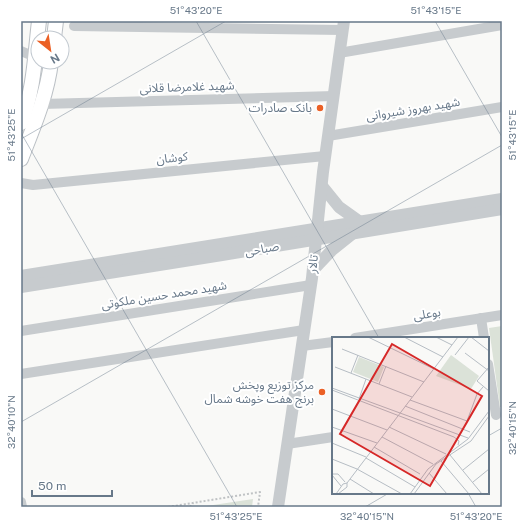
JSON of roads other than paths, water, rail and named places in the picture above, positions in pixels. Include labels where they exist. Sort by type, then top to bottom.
[{"type":"main road","points":[[21,122],[26,111],[33,70]]},
{"type":"main road","points":[[21,159],[42,104],[50,70]]},
{"type":"street","points":[[74,26],[343,25]]},
{"type":"street","name":"تالار","points":[[278,507],[311,285],[325,156],[343,25]]},
{"type":"street","points":[[339,53],[502,25]]},
{"type":"street","points":[[21,51],[30,58]]},
{"type":"street","name":"شهید غلامرضا قلانی","points":[[42,104],[334,96]]},
{"type":"street","name":"شهید بهروز شیروانی","points":[[328,136],[502,107]]},
{"type":"street","name":"کوشان","points":[[21,182],[33,185],[325,156]]},
{"type":"street","points":[[322,186],[338,207],[360,222]]},
{"type":"street","name":"صباحی","points":[[21,276],[54,276],[317,234],[360,222],[502,199]]},
{"type":"street","name":"صباحی","points":[[317,234],[354,233],[502,209]]},
{"type":"street","points":[[313,270],[332,250],[354,233]]},
{"type":"street","name":"صباحی","points":[[21,287],[54,276]]},
{"type":"street","name":"شهید محمد حسین ملکوتی","points":[[21,331],[311,285]]},
{"type":"street","name":"بوعلی","points":[[361,337],[502,315]]},
{"type":"street","points":[[481,318],[484,337]]},
{"type":"street","points":[[21,374],[304,330]]},
{"type":"street","points":[[302,346],[332,342]]},
{"type":"street","points":[[489,371],[495,415]]},
{"type":"street","points":[[287,444],[332,437]]},
{"type":"street","points":[[21,502],[22,507]]},
{"type":"place","name":"بانک صادرات","points":[[320,108]]},
{"type":"place","name":"مرکز توزیع وپخش برنج هفت خوشه شمال","points":[[322,392]]}]
